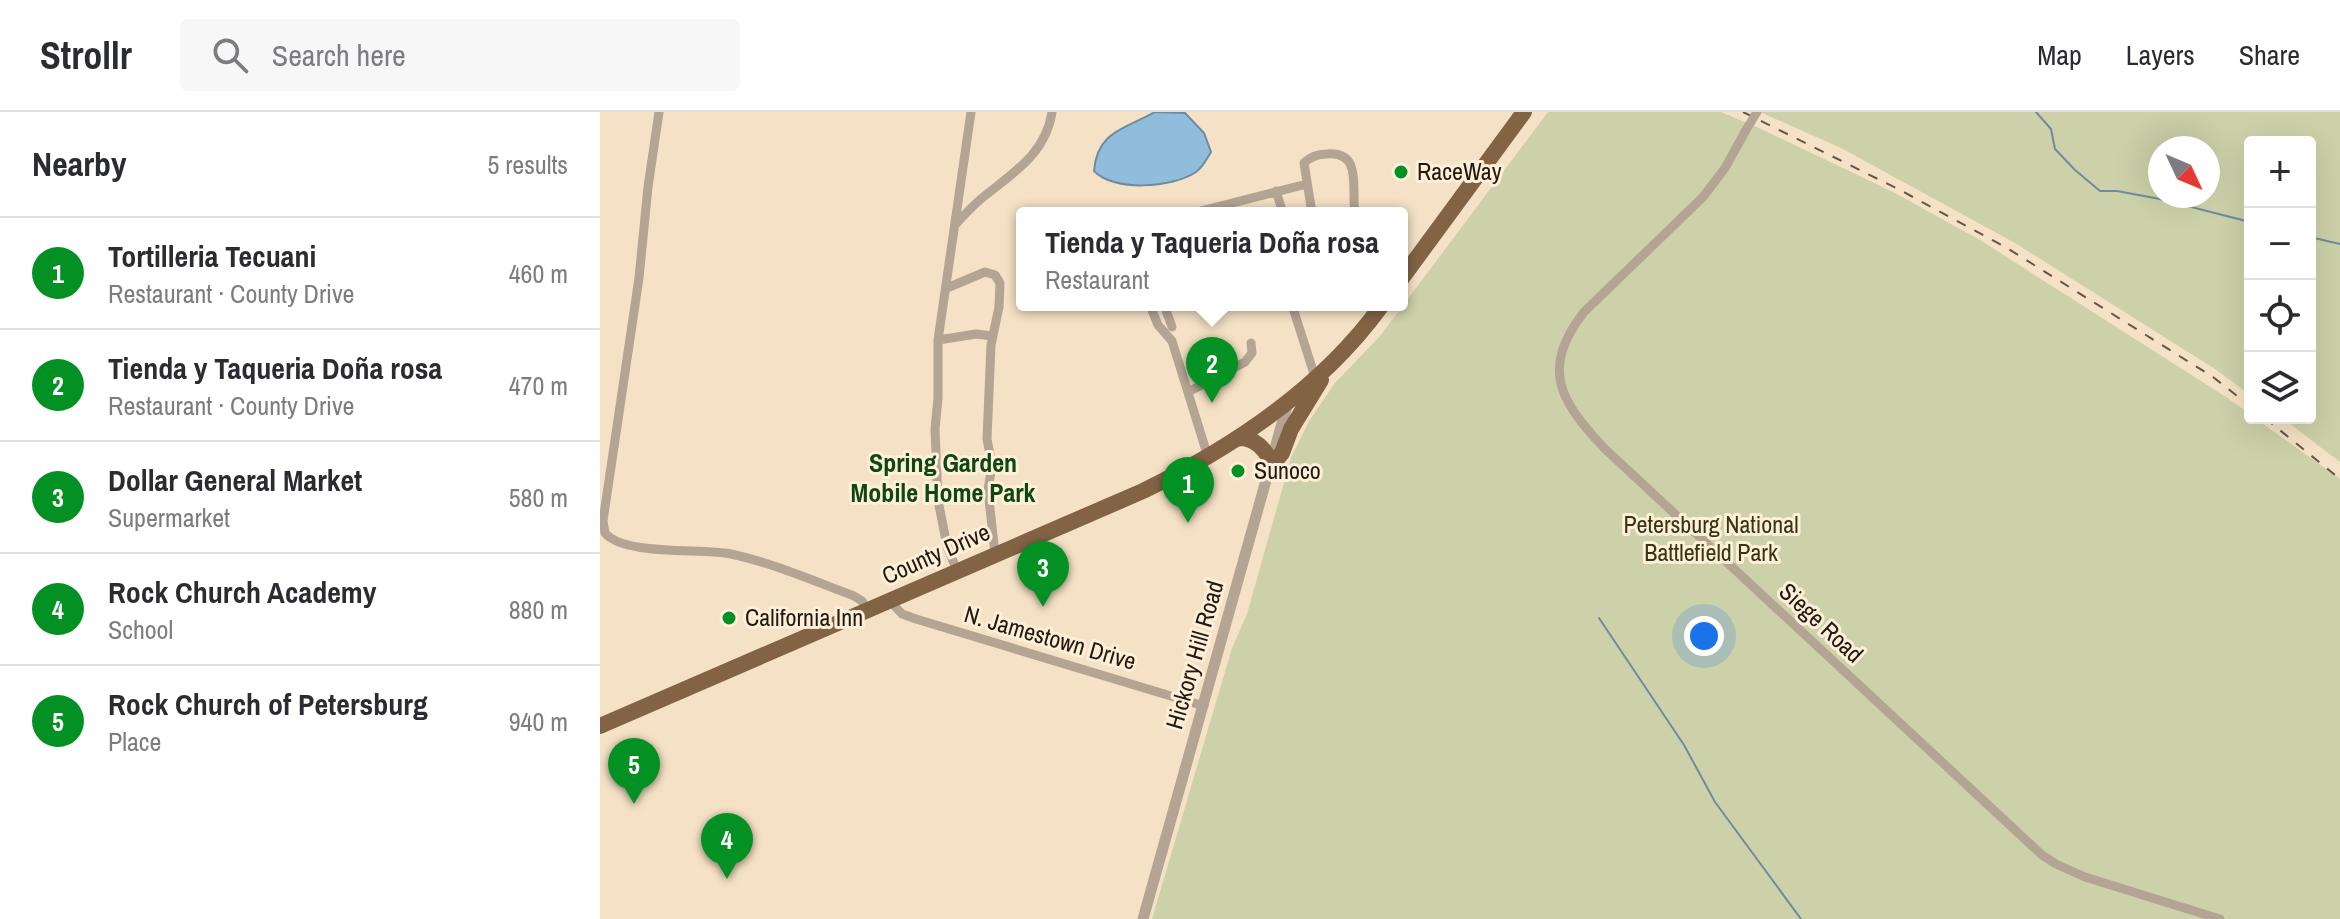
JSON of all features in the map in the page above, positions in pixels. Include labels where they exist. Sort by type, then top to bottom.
[{"type":"highway","points":[[1408,270],[1524,112]]},
{"type":"highway","name":"County Drive","points":[[600,726],[1143,491],[1209,457],[1289,402],[1332,361],[1377,311]]},
{"type":"highway","points":[[1239,438],[1257,443],[1271,465],[1282,453],[1291,429],[1332,361]]},
{"type":"street","points":[[659,112],[639,278],[603,521],[605,533],[616,541],[657,550],[730,554],[854,596],[862,601],[867,610]]},
{"type":"street","points":[[957,571],[947,546],[938,500],[935,429],[938,340],[971,112]]},
{"type":"street","points":[[955,225],[984,196],[1029,160],[1042,142],[1052,112]]},
{"type":"street","name":"Siege Road","points":[[1757,112],[1725,168],[1703,197],[1584,312],[1570,330],[1559,365],[1561,385],[1571,409],[1604,448],[2042,855],[2085,877],[2220,919]]},
{"type":"street","points":[[1311,207],[1305,160],[1325,154],[1345,157],[1353,168],[1355,207]]},
{"type":"street","points":[[1216,207],[1307,184]]},
{"type":"street","points":[[1276,191],[1281,207]]},
{"type":"street","points":[[947,288],[985,272],[995,275],[1000,283],[993,336],[987,439],[992,465],[988,490],[995,554]]},
{"type":"street","points":[[1152,311],[1158,325],[1172,341],[1209,457]]},
{"type":"street","points":[[1166,311],[1172,327]]},
{"type":"street","points":[[1294,311],[1315,377]]},
{"type":"street","points":[[938,340],[968,335],[993,336]]},
{"type":"street","points":[[1188,392],[1245,362],[1252,353],[1251,343]]},
{"type":"street","name":"Hickory Hill Road","points":[[1143,919],[1289,402]]},
{"type":"street","name":"N. Jamestown Drive","points":[[889,600],[902,614],[916,619],[1204,706]]},
{"type":"green space","name":"Petersburg National Battlefield Park","points":[[1548,112],[1721,112],[1893,192],[1980,240],[2226,397],[2244,410],[2244,424],[2263,424],[2340,479],[2340,919],[1152,919],[1232,648],[1247,614],[1291,458],[1309,421],[1335,383],[1380,336],[1399,311],[1408,311],[1408,299]]},
{"type":"green space","points":[[1760,112],[2340,112],[2340,462],[2290,424],[2316,424],[2316,136],[2244,136],[2244,391],[2215,369],[2015,243],[1841,148]]},
{"type":"water","points":[[1155,112],[1185,113],[1204,133],[1211,152],[1198,170],[1173,182],[1144,185],[1115,182],[1094,171],[1096,158],[1107,139]]},
{"type":"waterway","points":[[2036,112],[2051,129],[2055,149],[2100,191],[2160,199],[2244,220]]},
{"type":"waterway","points":[[2316,238],[2340,244]]},
{"type":"waterway","points":[[1599,618],[1684,745],[1715,802],[1801,919]]},
{"type":"railway","points":[[1743,112],[1900,190],[2007,248],[2213,377],[2244,401]]},
{"type":"railway","points":[[2272,424],[2340,479]]},
{"type":"place","name":"RaceWay","points":[[1401,172]]},
{"type":"place","name":"Tienda y Taqueria Doña rosa","points":[[1212,403]]},
{"type":"place","name":"Sunoco","points":[[1238,471]]},
{"type":"place","name":"Tortilleria Tecuani","points":[[1188,523]]},
{"type":"place","name":"Dollar General Market","points":[[1043,607]]},
{"type":"place","name":"California Inn","points":[[729,618]]},
{"type":"place","name":"Rock Church of Petersburg","points":[[634,804]]},
{"type":"place","name":"Rock Church Academy","points":[[727,879]]},
{"type":"district","name":"Spring Garden Mobile Home Park","points":[[943,478]]}]
